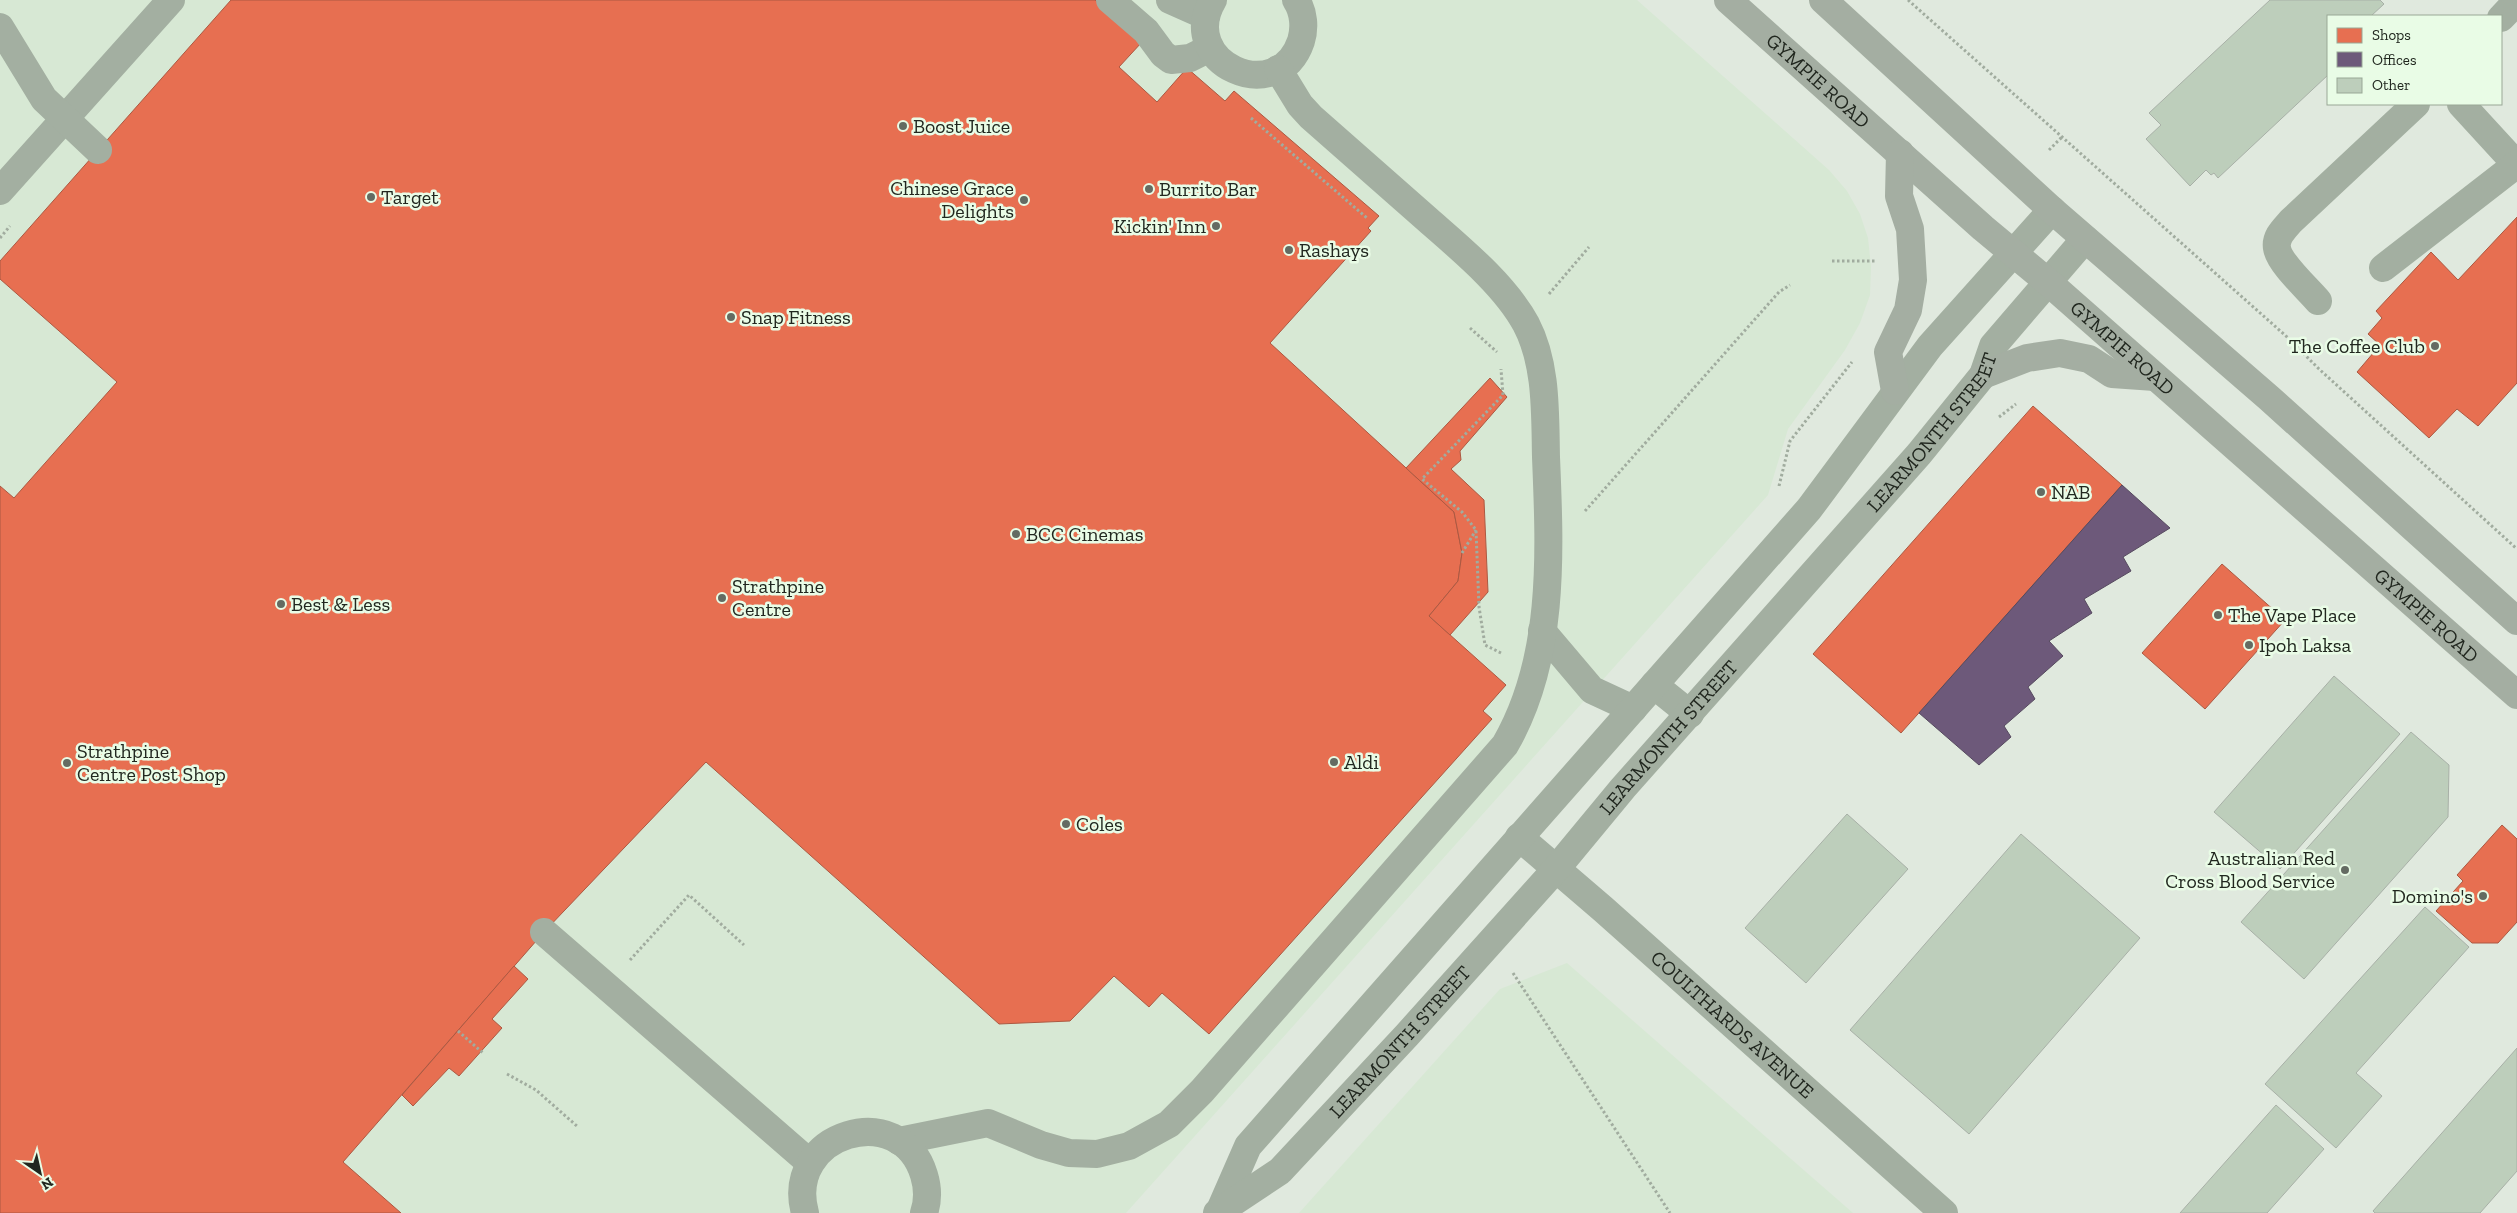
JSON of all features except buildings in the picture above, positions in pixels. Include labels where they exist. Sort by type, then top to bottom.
[{"type":"highway","name":"GYMPIE ROAD","points":[[1728,0],[2013,254],[2048,282],[2517,695]]},
{"type":"highway","points":[[1823,0],[2052,210],[2269,398],[2517,621]]},
{"type":"highway","points":[[1895,391],[1888,352],[1908,310],[1913,280],[1910,229],[1898,196],[1900,153]]},
{"type":"highway","points":[[1983,375],[2027,358],[2060,354],[2089,359],[2112,374],[2155,377]]},
{"type":"street","points":[[0,191],[171,0]]},
{"type":"street","points":[[1110,0],[1146,31],[1171,60],[1190,58],[1210,48]]},
{"type":"street","points":[[1170,0],[1209,8],[1206,32],[1210,48],[1219,61],[1233,70],[1248,74],[1264,74],[1278,69],[1290,60],[1298,49],[1303,34],[1306,7]]},
{"type":"street","points":[[2502,17],[2517,1]]},
{"type":"street","points":[[0,27],[44,99],[98,150]]},
{"type":"street","points":[[899,1141],[988,1123],[1069,1153],[1097,1154],[1128,1146],[1169,1124],[1202,1091],[1505,745],[1519,722],[1532,685],[1542,630],[1550,565],[1544,395],[1539,362],[1525,323],[1503,292],[1465,253],[1311,117],[1300,105],[1278,69]]},
{"type":"street","points":[[2318,301],[2281,259],[2277,248],[2278,237],[2283,230],[2415,105]]},
{"type":"street","points":[[2384,268],[2517,164],[2462,105]]},
{"type":"street","name":"LEARMONTH STREET","points":[[1218,1211],[1248,1146],[1518,837],[1809,509],[1930,346],[2052,210]]},
{"type":"street","name":"LEARMONTH STREET","points":[[1218,1211],[1280,1171],[1556,869],[1919,454],[1983,375],[1993,346],[2085,238]]},
{"type":"street","points":[[1542,630],[1592,690],[1633,709]]},
{"type":"street","points":[[1654,685],[1690,714]]},
{"type":"street","name":"COULTHARDS AVENUE","points":[[1518,837],[1944,1213]]},
{"type":"street","points":[[544,932],[801,1156],[804,1179],[802,1195],[804,1212]]},
{"type":"street","points":[[801,1156],[847,1135],[860,1132],[881,1133],[899,1141],[913,1152],[922,1167],[927,1183],[925,1212]]},
{"type":"path","points":[[1908,0],[2279,330],[2319,369],[2517,549]]},
{"type":"path","points":[[1251,118],[1373,223]]},
{"type":"path","points":[[2049,150],[2063,136]]},
{"type":"path","points":[[1548,295],[1589,247]]},
{"type":"path","points":[[1832,261],[1884,261]]},
{"type":"path","points":[[1581,515],[1779,292],[1790,285]]},
{"type":"path","points":[[1470,328],[1500,355]]},
{"type":"path","points":[[1777,494],[1790,441],[1855,358]]},
{"type":"path","points":[[1501,363],[1503,395],[1422,479],[1462,512],[1476,530],[1478,607],[1485,645],[1506,658]]},
{"type":"path","points":[[1462,553],[1476,530]]},
{"type":"path","points":[[626,964],[689,895],[744,945]]},
{"type":"path","points":[[1508,966],[1670,1213]]},
{"type":"path","points":[[458,1031],[483,1052]]},
{"type":"path","points":[[507,1074],[536,1090],[578,1128]]},
{"type":"shaded area","name":"Strathpine Centre","points":[[0,0],[1637,0],[1829,170],[1847,191],[1860,214],[1868,238],[1871,267],[1870,295],[1860,323],[1845,350],[1788,429],[1768,495],[1126,1213],[0,1213]]},
{"type":"shaded area","points":[[1567,963],[1853,1213],[1299,1213],[1500,989]]},
{"type":"place","name":"Boost Juice","points":[[903,126]]},
{"type":"place","name":"Burrito Bar","points":[[1149,189]]},
{"type":"place","name":"Target","points":[[371,197]]},
{"type":"place","name":"Chinese Grace Delights","points":[[1024,200]]},
{"type":"place","name":"Kickin' Inn","points":[[1216,226]]},
{"type":"place","name":"Rashays","points":[[1289,250]]},
{"type":"place","name":"Snap Fitness","points":[[731,317]]},
{"type":"place","name":"The Coffee Club","points":[[2435,346]]},
{"type":"place","name":"NAB","points":[[2041,492]]},
{"type":"place","name":"BCC Cinemas","points":[[1016,534]]},
{"type":"place","name":"Strathpine Centre","points":[[722,598]]},
{"type":"place","name":"Best & Less","points":[[281,604]]},
{"type":"place","name":"The Vape Place","points":[[2218,615]]},
{"type":"place","name":"Ipoh Laksa","points":[[2249,645]]},
{"type":"place","name":"Aldi","points":[[1334,762]]},
{"type":"place","name":"Strathpine Centre Post Shop","points":[[67,763]]},
{"type":"place","name":"Coles","points":[[1066,824]]},
{"type":"place","name":"Australian Red Cross Blood Service","points":[[2345,870]]},
{"type":"place","name":"Domino's","points":[[2483,896]]}]
